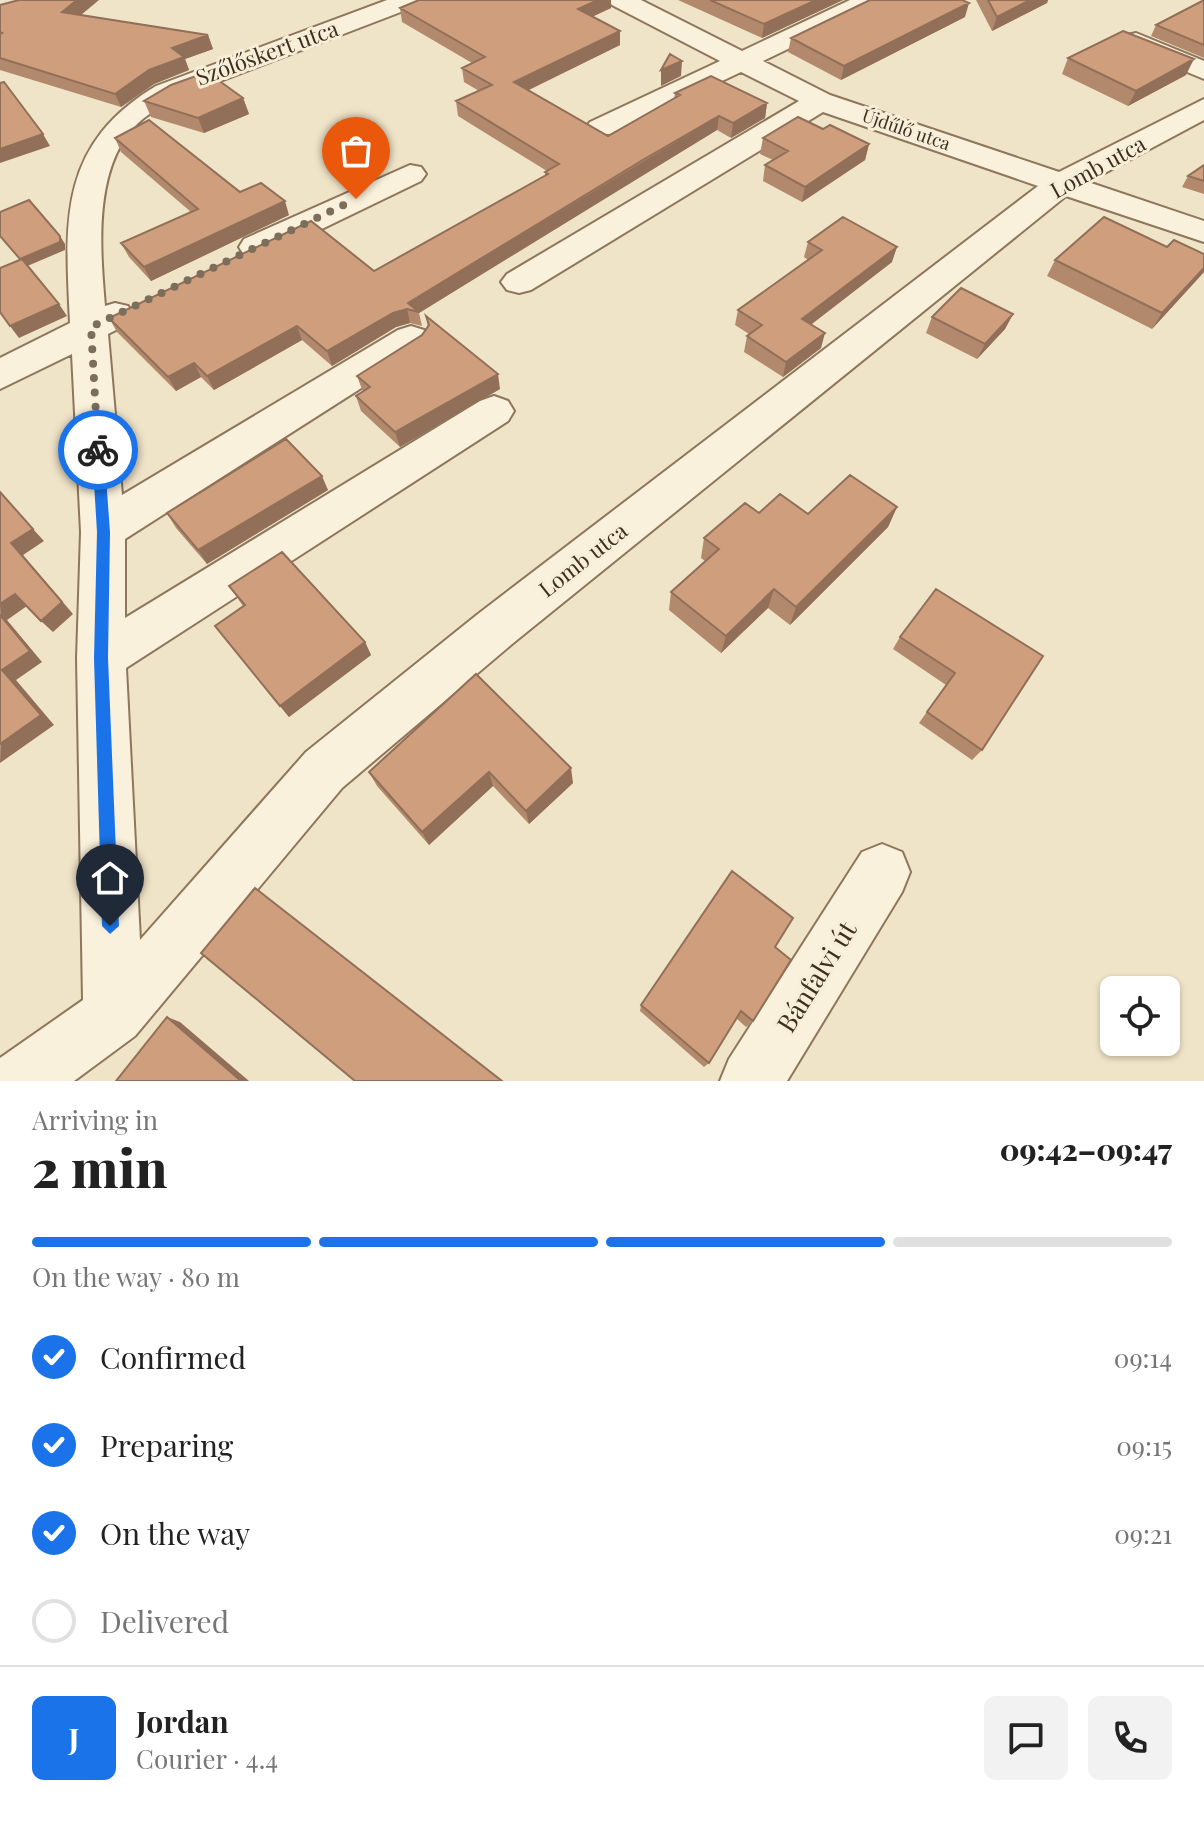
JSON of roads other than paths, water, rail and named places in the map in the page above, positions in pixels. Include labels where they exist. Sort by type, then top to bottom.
[{"type":"street","name":"Szőlőskert utca","points":[[114,1015],[101,658],[103,532],[91,327],[84,262],[86,200],[108,140],[133,112],[166,92],[341,14],[410,0]]},
{"type":"street","name":"Újdűlő utca","points":[[621,0],[820,101],[1204,232]]},
{"type":"street","points":[[600,128],[870,0]]},
{"type":"street","points":[[1126,37],[1204,71]]},
{"type":"street","points":[[519,282],[820,101]]},
{"type":"street","name":"Lomb utca","points":[[21,1081],[114,1015],[324,770],[495,629],[1062,183],[1204,108]]},
{"type":"street","points":[[229,260],[410,174]]},
{"type":"street","points":[[0,375],[146,300]]},
{"type":"street","points":[[103,532],[123,515],[411,339]]},
{"type":"street","points":[[101,658],[494,411]]},
{"type":"street","name":"Bánfalvi út","points":[[751,1081],[882,872]]}]
